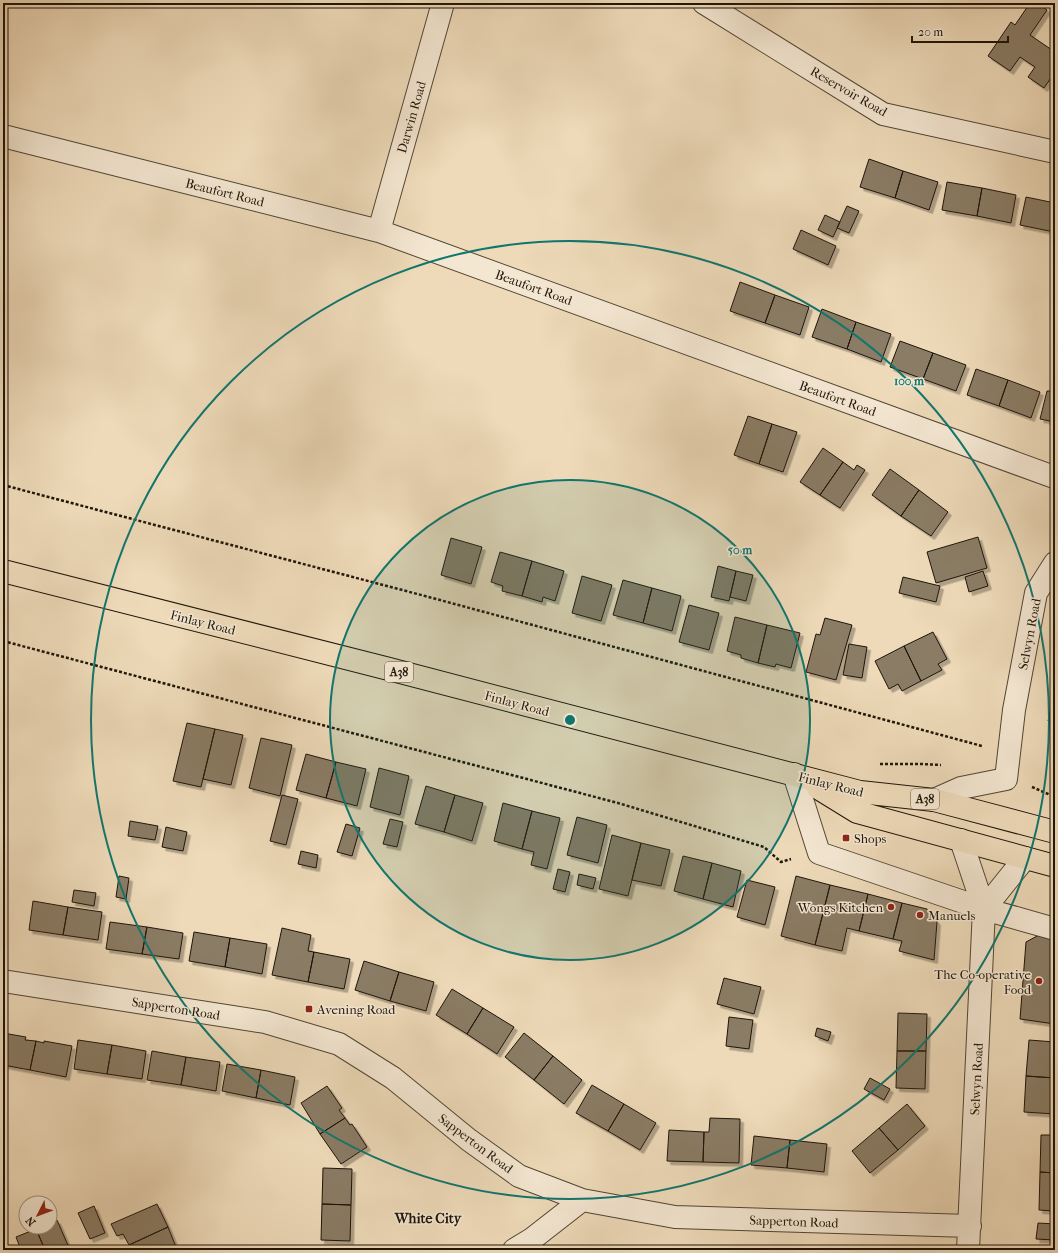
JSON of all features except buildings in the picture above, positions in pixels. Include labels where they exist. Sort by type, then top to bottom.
[{"type":"highway","name":"Finlay Road","points":[[3,571],[860,792],[934,800],[1055,832]]},
{"type":"highway","name":"A38","points":[[794,774],[857,812],[1055,866]]},
{"type":"street","name":"Darwin Road","points":[[379,231],[443,3]]},
{"type":"street","name":"Reservoir Road","points":[[704,3],[883,114],[1055,152]]},
{"type":"street","name":"Beaufort Road","points":[[3,136],[379,231],[1054,477]]},
{"type":"street","name":"Selwyn Road","points":[[934,800],[962,788],[1006,779],[1014,710],[1036,593],[1055,563]]},
{"type":"street","points":[[794,774],[819,853],[984,909],[1055,929]]},
{"type":"street","name":"Selwyn Road","points":[[961,840],[984,909],[968,1250]]},
{"type":"street","points":[[984,909],[1025,858]]},
{"type":"street","name":"Sapperton Road","points":[[3,981],[264,1022],[339,1044],[393,1078],[469,1140],[519,1176],[582,1200],[675,1217],[970,1226]]},
{"type":"street","points":[[514,1250],[532,1240],[582,1200]]},
{"type":"path","points":[[3,485],[425,596],[1009,753]]},
{"type":"path","points":[[3,641],[618,803],[764,846],[781,862],[819,853]]},
{"type":"place","name":"Shops","points":[[846,838]]},
{"type":"place","name":"Wongs Kitchen","points":[[891,907]]},
{"type":"place","name":"Manuels","points":[[920,915]]},
{"type":"place","name":"The Co-operative Food","points":[[1039,981]]},
{"type":"place","name":"Avening Road","points":[[309,1009]]},
{"type":"district","name":"White City","points":[[428,1218]]}]
